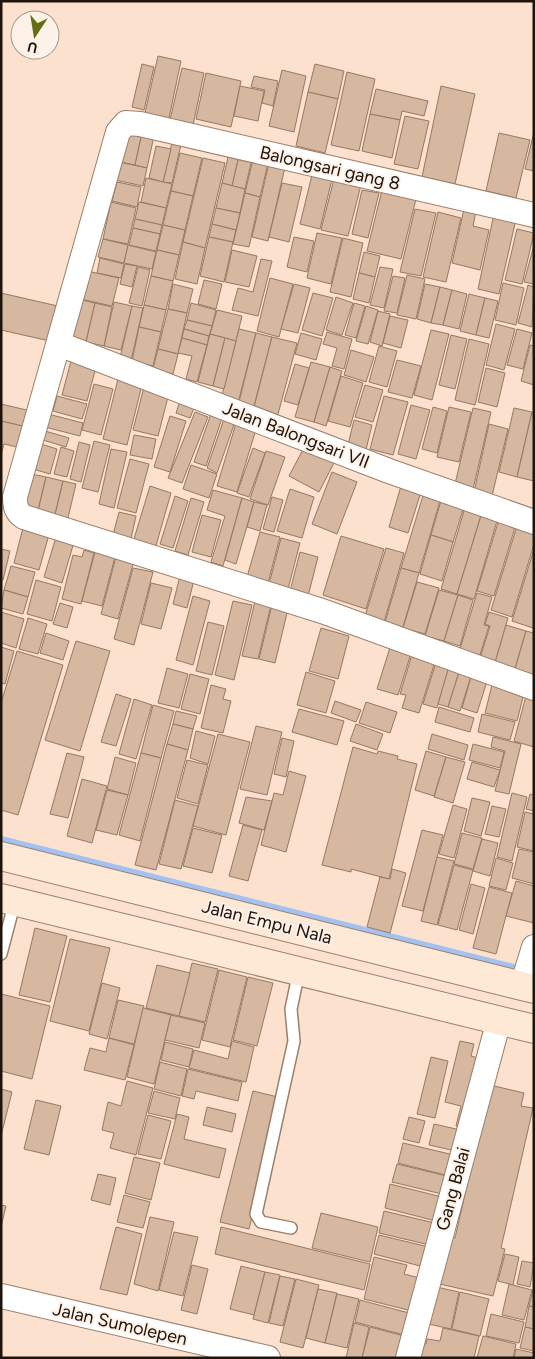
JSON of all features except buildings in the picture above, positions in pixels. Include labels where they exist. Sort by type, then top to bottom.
[{"type":"main road","name":"Jalan Empu Nala","points":[[1,856],[405,957],[527,983]]},
{"type":"main road","points":[[8,899],[534,1029]]},
{"type":"main road","points":[[394,995],[405,957]]},
{"type":"street","name":"Balongsari gang 8","points":[[59,344],[118,132],[126,123],[140,124],[534,215]]},
{"type":"street","points":[[59,344],[8,495],[24,518],[322,610],[534,688]]},
{"type":"street","name":"Jalan Balongsari VII","points":[[59,344],[389,471],[534,522]]},
{"type":"street","points":[[527,983],[534,947]]},
{"type":"street","name":"Gang Balai","points":[[408,1358],[499,1020]]},
{"type":"street","name":"Jalan Sumolepen","points":[[1,1296],[268,1358]]},
{"type":"lane","points":[[1,954],[8,899]]},
{"type":"lane","points":[[291,1228],[261,1222],[256,1214],[294,1041],[291,1009],[299,971]]},
{"type":"waterway","points":[[1,839],[518,968]]}]
